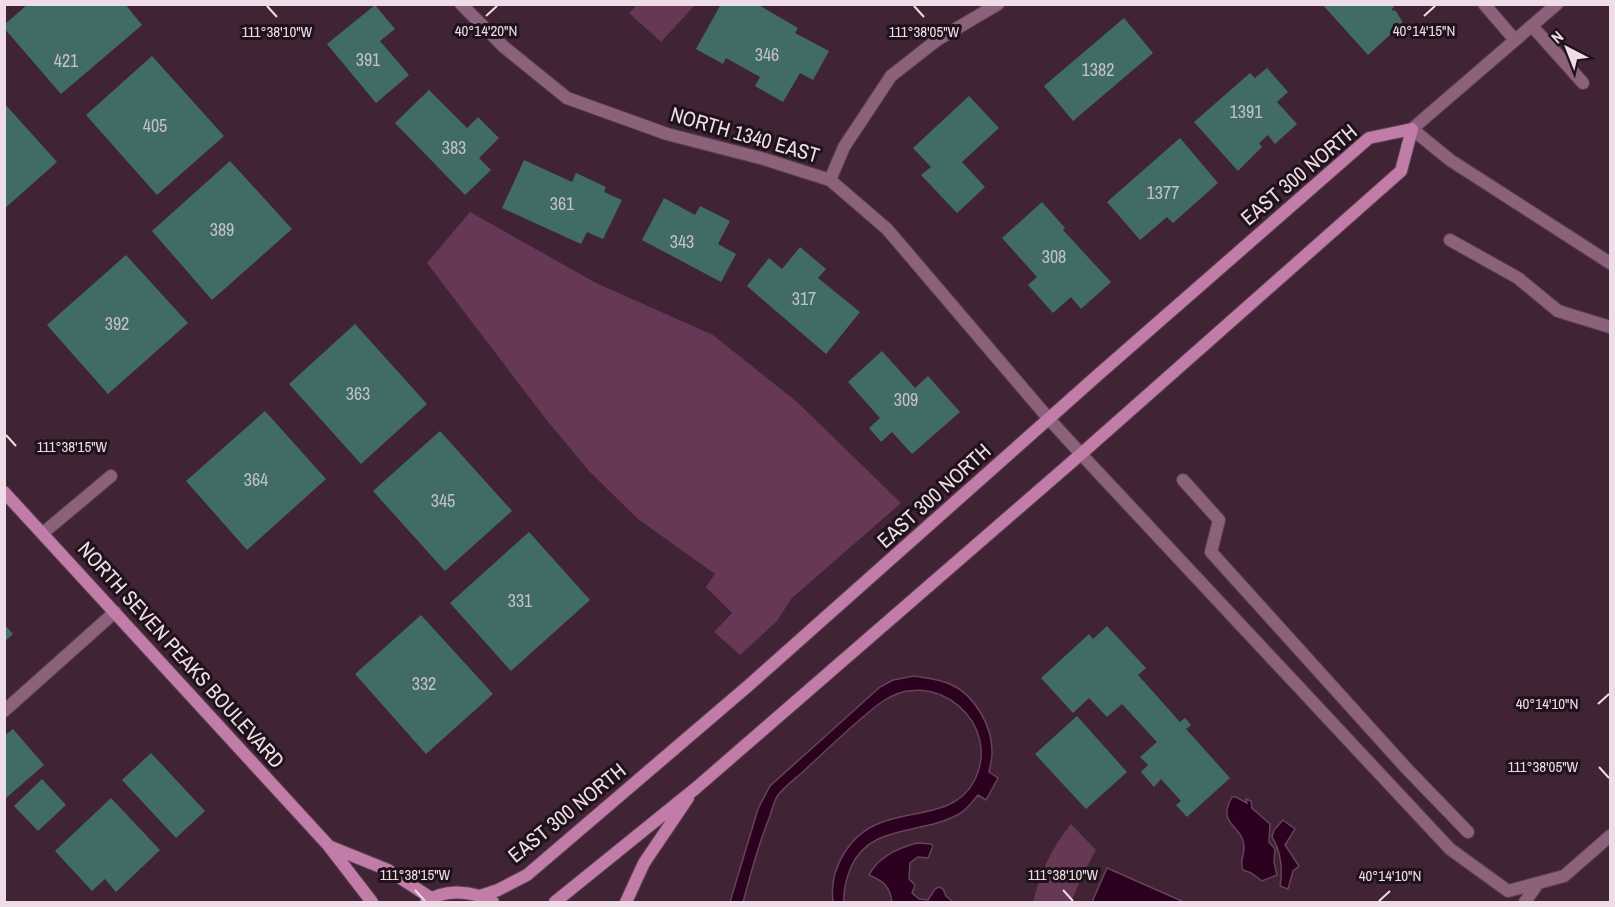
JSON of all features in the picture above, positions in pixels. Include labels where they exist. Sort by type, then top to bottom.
[{"type":"street","name":"NORTH 1340 EAST","points":[[461,4],[504,46],[567,98],[666,134],[764,159],[830,180],[887,229],[1049,419],[1450,849],[1508,891],[1538,883]]},
{"type":"street","points":[[830,180],[844,147],[891,76],[937,40],[998,4]]},
{"type":"street","points":[[1484,4],[1515,40]]},
{"type":"street","name":"EAST 300 NORTH","points":[[480,896],[498,890],[527,875],[748,686],[1098,374],[1369,138],[1412,129],[1557,4]]},
{"type":"street","points":[[1532,26],[1583,83]]},
{"type":"street","points":[[555,903],[696,788],[1081,454],[1401,171],[1412,129],[1450,160],[1611,263]]},
{"type":"street","points":[[1450,240],[1518,278],[1558,310],[1611,327]]},
{"type":"street","points":[[43,533],[111,476]]},
{"type":"street","points":[[1183,480],[1219,520],[1211,552],[1407,770],[1468,832]]},
{"type":"street","name":"NORTH SEVEN PEAKS BOULEVARD","points":[[4,492],[328,845],[372,903]]},
{"type":"street","points":[[4,711],[114,612]]},
{"type":"street","points":[[626,903],[644,863],[696,788]]},
{"type":"street","points":[[1525,903],[1538,883],[1564,876],[1611,836]]},
{"type":"street","name":"NORTH SEVEN PEAKS BOULEVARD","points":[[328,845],[387,870],[428,900]]},
{"type":"street","points":[[428,900],[440,894],[467,893],[480,896],[493,903]]},
{"type":"shaded area","points":[[637,5],[695,5],[661,42],[629,13]]},
{"type":"shaded area","points":[[470,212],[596,283],[713,335],[797,402],[901,503],[791,599],[777,621],[740,655],[714,632],[732,613],[706,587],[715,574],[638,519],[589,471],[545,418],[427,263]]},
{"type":"shaded area","points":[[914,676],[950,684],[967,696],[981,713],[992,744],[989,772],[998,778],[986,800],[978,795],[959,814],[945,821],[884,836],[871,843],[860,853],[851,867],[845,884],[844,902],[833,902],[832,890],[837,866],[854,840],[869,828],[880,823],[944,807],[955,801],[965,794],[973,783],[981,761],[980,740],[972,721],[958,706],[941,695],[921,690],[900,693],[879,704],[861,719],[778,795],[758,848],[743,902],[730,902],[758,809],[770,786],[880,687],[893,680]]},
{"type":"shaded area","points":[[1232,797],[1247,803],[1246,799],[1251,801],[1252,808],[1270,824],[1269,842],[1275,849],[1274,862],[1277,875],[1262,881],[1243,870],[1242,839],[1228,819],[1227,813]]},
{"type":"shaded area","points":[[1283,820],[1295,829],[1285,845],[1299,866],[1293,871],[1288,889],[1280,886],[1280,861],[1272,837],[1274,830]]},
{"type":"shaded area","points":[[1071,824],[1096,850],[1071,902],[1033,902],[1048,861]]},
{"type":"shaded area","points":[[917,843],[933,846],[928,858],[918,857],[910,863],[909,879],[915,885],[912,893],[919,899],[928,900],[939,887],[953,902],[892,902],[890,892],[885,885],[869,875],[889,854]]},
{"type":"shaded area","points":[[1107,868],[1184,902],[1092,902]]},
{"type":"building","points":[[28,4],[125,4],[142,25],[61,94],[4,28],[4,25]]},
{"type":"building","points":[[721,4],[757,4],[798,28],[795,33],[829,51],[813,80],[800,73],[783,102],[755,86],[760,77],[726,58],[723,64],[696,49]]},
{"type":"building","points":[[1322,4],[1392,4],[1394,7],[1391,10],[1396,11],[1403,23],[1368,55]]},
{"type":"building","points":[[375,5],[395,29],[380,41],[409,75],[376,103],[327,44]]},
{"type":"building","points":[[1124,18],[1153,53],[1073,121],[1044,86]]},
{"type":"building","points":[[152,56],[224,136],[157,195],[86,115]]},
{"type":"building","points":[[1267,68],[1288,92],[1277,102],[1297,124],[1275,144],[1268,135],[1259,143],[1262,147],[1238,171],[1194,122],[1250,73],[1255,78]]},
{"type":"building","points":[[429,90],[467,128],[478,117],[499,138],[479,158],[491,170],[465,195],[395,123]]},
{"type":"building","points":[[969,96],[999,128],[962,162],[985,187],[957,213],[921,175],[931,167],[913,148]]},
{"type":"building","points":[[4,103],[57,162],[4,209]]},
{"type":"building","points":[[1180,138],[1218,183],[1173,223],[1167,217],[1140,240],[1107,202]]},
{"type":"building","points":[[524,160],[572,182],[576,173],[606,187],[604,192],[622,200],[603,239],[587,232],[581,244],[502,208]]},
{"type":"building","points":[[230,161],[292,229],[212,300],[152,231]]},
{"type":"building","points":[[664,198],[695,215],[700,206],[730,221],[718,244],[736,254],[721,282],[642,240]]},
{"type":"building","points":[[1042,202],[1065,228],[1063,230],[1111,282],[1081,309],[1071,297],[1053,313],[1028,285],[1037,277],[1002,238]]},
{"type":"building","points":[[800,247],[826,269],[818,278],[860,312],[826,354],[747,286],[769,258],[782,269]]},
{"type":"building","points":[[126,255],[188,323],[108,394],[47,325]]},
{"type":"building","points":[[355,324],[427,404],[361,464],[289,384]]},
{"type":"building","points":[[882,351],[915,388],[928,376],[960,412],[912,454],[892,432],[881,442],[869,428],[880,418],[848,382]]},
{"type":"building","points":[[265,411],[326,479],[247,550],[186,481]]},
{"type":"building","points":[[440,431],[512,511],[445,571],[373,491]]},
{"type":"building","points":[[529,532],[590,600],[511,671],[450,603]]},
{"type":"building","points":[[421,615],[493,694],[426,754],[355,674]]},
{"type":"building","points":[[4,624],[13,634],[4,642]]},
{"type":"building","points":[[1107,626],[1146,668],[1138,675],[1180,722],[1185,718],[1191,725],[1186,729],[1230,778],[1187,817],[1176,805],[1181,801],[1161,779],[1154,787],[1141,772],[1148,765],[1140,757],[1157,742],[1122,704],[1107,717],[1089,698],[1073,713],[1041,678],[1089,634],[1093,639]]},
{"type":"building","points":[[1077,716],[1127,772],[1086,809],[1035,754]]},
{"type":"building","points":[[13,729],[44,765],[6,798],[4,736]]},
{"type":"building","points":[[151,753],[205,811],[176,838],[122,780]]},
{"type":"building","points":[[42,779],[66,805],[38,831],[14,806]]},
{"type":"building","points":[[111,798],[160,850],[116,892],[105,879],[92,891],[55,851]]}]
